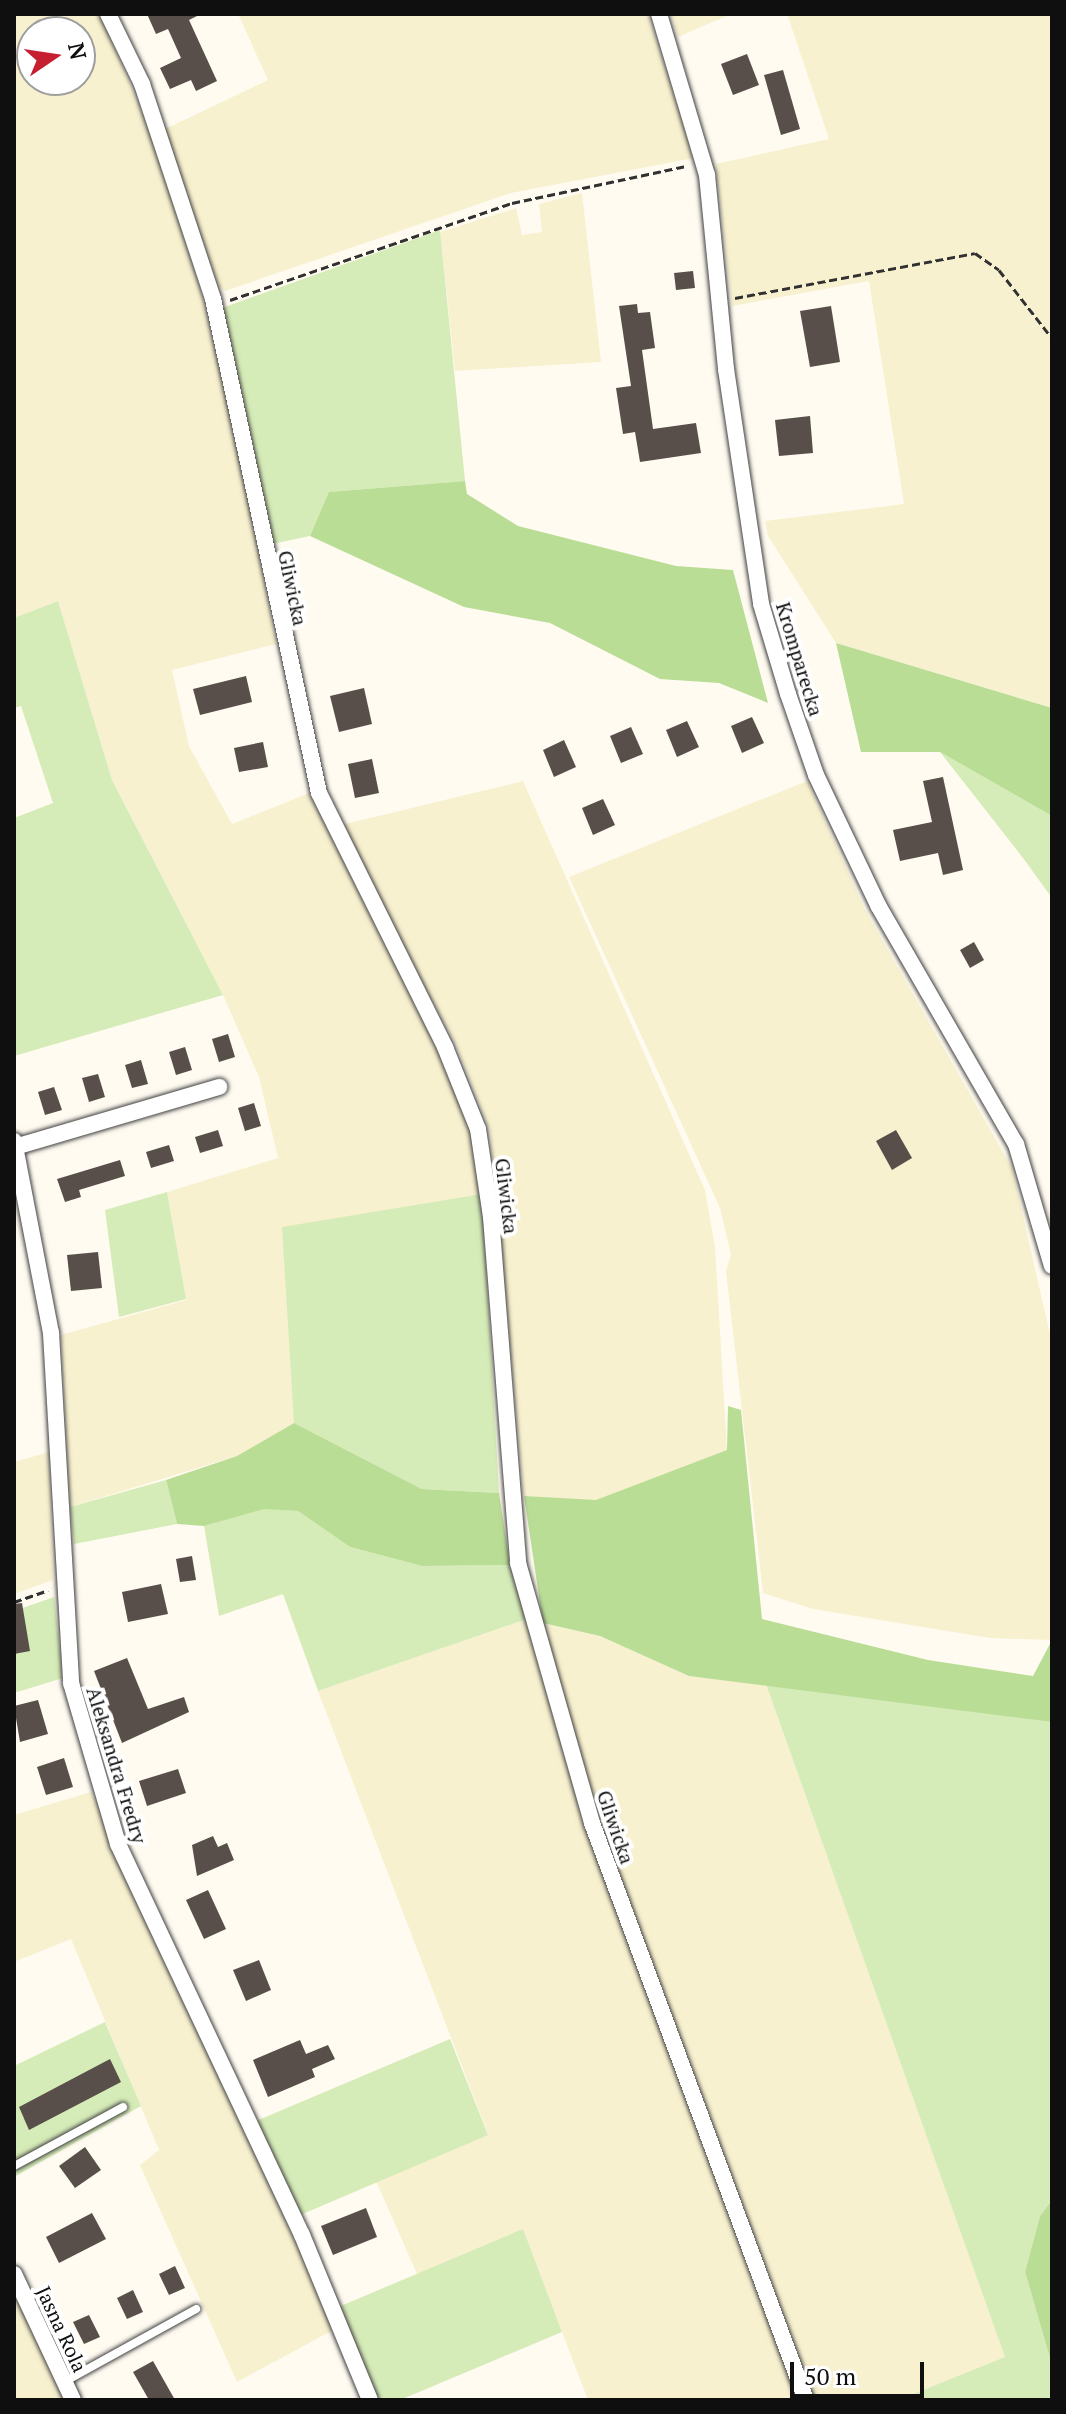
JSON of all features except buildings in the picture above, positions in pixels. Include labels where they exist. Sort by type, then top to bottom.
[{"type":"street","name":"Gliwicka","points":[[108,14],[142,84],[213,299],[319,793],[445,1047],[478,1129],[491,1217],[518,1563],[592,1823],[806,2400]]},
{"type":"street","name":"Kromparecka","points":[[659,14],[707,175],[719,301],[761,604],[797,721],[879,907],[1016,1144],[1052,1266]]},
{"type":"street","points":[[15,1144],[219,1087]]},
{"type":"street","name":"Aleksandra Fredry","points":[[15,1144],[51,1333],[62,1584],[71,1683],[118,1844],[302,2235],[370,2400]]},
{"type":"street","name":"Jasna Rola","points":[[14,2274],[73,2400]]},
{"type":"lane","points":[[14,2166],[123,2107]]},
{"type":"lane","points":[[64,2382],[196,2309]]},
{"type":"path","points":[[213,299],[251,293],[512,203],[685,165],[707,175]]},
{"type":"path","points":[[719,301],[975,253],[999,270],[1052,338]]},
{"type":"path","points":[[14,1602],[62,1584]]},
{"type":"shaded area","points":[[14,14],[100,14],[177,194],[236,435],[276,644],[172,670],[189,746],[232,824],[309,793],[438,1049],[471,1130],[482,1194],[296,1388],[294,1423],[237,1456],[70,1507],[61,1335],[186,1300],[167,1192],[278,1158],[259,1077],[223,995],[112,780],[58,601],[14,618]]},
{"type":"shaded area","points":[[238,14],[648,14],[694,158],[511,193],[225,291],[219,287],[163,130],[268,80]]},
{"type":"shaded area","points":[[671,14],[731,14],[678,37]]},
{"type":"shaded area","points":[[787,14],[1052,14],[1052,708],[836,643],[768,536],[765,521],[904,504],[869,281],[732,306],[716,164],[829,139]]},
{"type":"shaded area","points":[[582,193],[601,362],[455,371],[440,232],[516,208],[522,235],[542,232],[539,204]]},
{"type":"shaded area","points":[[523,781],[705,1190],[715,1247],[727,1450],[596,1501],[524,1496],[490,1131],[456,1044],[337,826]]},
{"type":"shaded area","points":[[807,781],[865,910],[1012,1168],[1052,1343],[1052,1640],[990,1638],[813,1609],[763,1593],[726,1271],[731,1255],[720,1208],[569,877]]},
{"type":"shaded area","points":[[49,1452],[53,1580],[14,1594],[14,1462]]},
{"type":"shaded area","points":[[527,1619],[802,2400],[588,2400],[523,2230],[417,2274],[376,2181],[488,2134],[318,1691]]},
{"type":"shaded area","points":[[543,1623],[600,1636],[689,1676],[766,1684],[1006,2358],[899,2400],[815,2400],[600,1820]]},
{"type":"shaded area","points":[[91,1792],[335,2329],[237,2382],[140,2165],[159,2150],[71,1939],[14,1962],[14,1815]]},
{"type":"shaded area","points":[[14,2294],[64,2400],[14,2400]]},
{"type":"green space","points":[[440,230],[465,481],[330,492],[310,536],[272,544],[222,308]]},
{"type":"green space","points":[[465,481],[467,494],[518,526],[676,566],[733,570],[768,703],[719,683],[660,679],[550,623],[464,607],[310,536],[329,492]]},
{"type":"green space","points":[[58,601],[112,780],[223,995],[14,1056],[14,818],[53,803],[21,706],[14,708],[14,618]]},
{"type":"green space","points":[[836,643],[1052,708],[1052,816],[940,752],[861,752]]},
{"type":"green space","points":[[940,752],[1052,816],[1052,898],[1023,858]]},
{"type":"green space","points":[[167,1192],[186,1299],[119,1317],[105,1210]]},
{"type":"green space","points":[[482,1194],[499,1493],[422,1489],[294,1423],[282,1227]]},
{"type":"green space","points":[[728,1406],[741,1410],[762,1619],[928,1660],[1033,1676],[1052,1640],[1052,1722],[689,1676],[600,1636],[543,1623],[524,1496],[596,1500],[727,1450]]},
{"type":"green space","points":[[294,1423],[422,1489],[499,1493],[510,1565],[422,1566],[350,1547],[298,1511],[264,1509],[204,1526],[177,1524],[166,1480],[237,1456]]},
{"type":"green space","points":[[166,1480],[177,1524],[74,1544],[70,1507]]},
{"type":"green space","points":[[264,1508],[298,1511],[350,1547],[422,1566],[510,1565],[527,1619],[318,1691],[283,1594],[219,1616],[204,1526]]},
{"type":"green space","points":[[54,1597],[63,1678],[14,1693],[14,1611]]},
{"type":"green space","points":[[766,1684],[1052,1722],[1052,2200],[1040,2216],[1025,2272],[1052,2365],[1052,2400],[899,2400],[1005,2357]]},
{"type":"green space","points":[[105,2022],[141,2106],[14,2177],[14,2066]]},
{"type":"green space","points":[[450,2039],[488,2135],[298,2216],[256,2121]]},
{"type":"green space","points":[[1052,2200],[1052,2365],[1025,2272],[1040,2216]]},
{"type":"green space","points":[[523,2229],[562,2332],[400,2400],[374,2400],[336,2308]]}]
